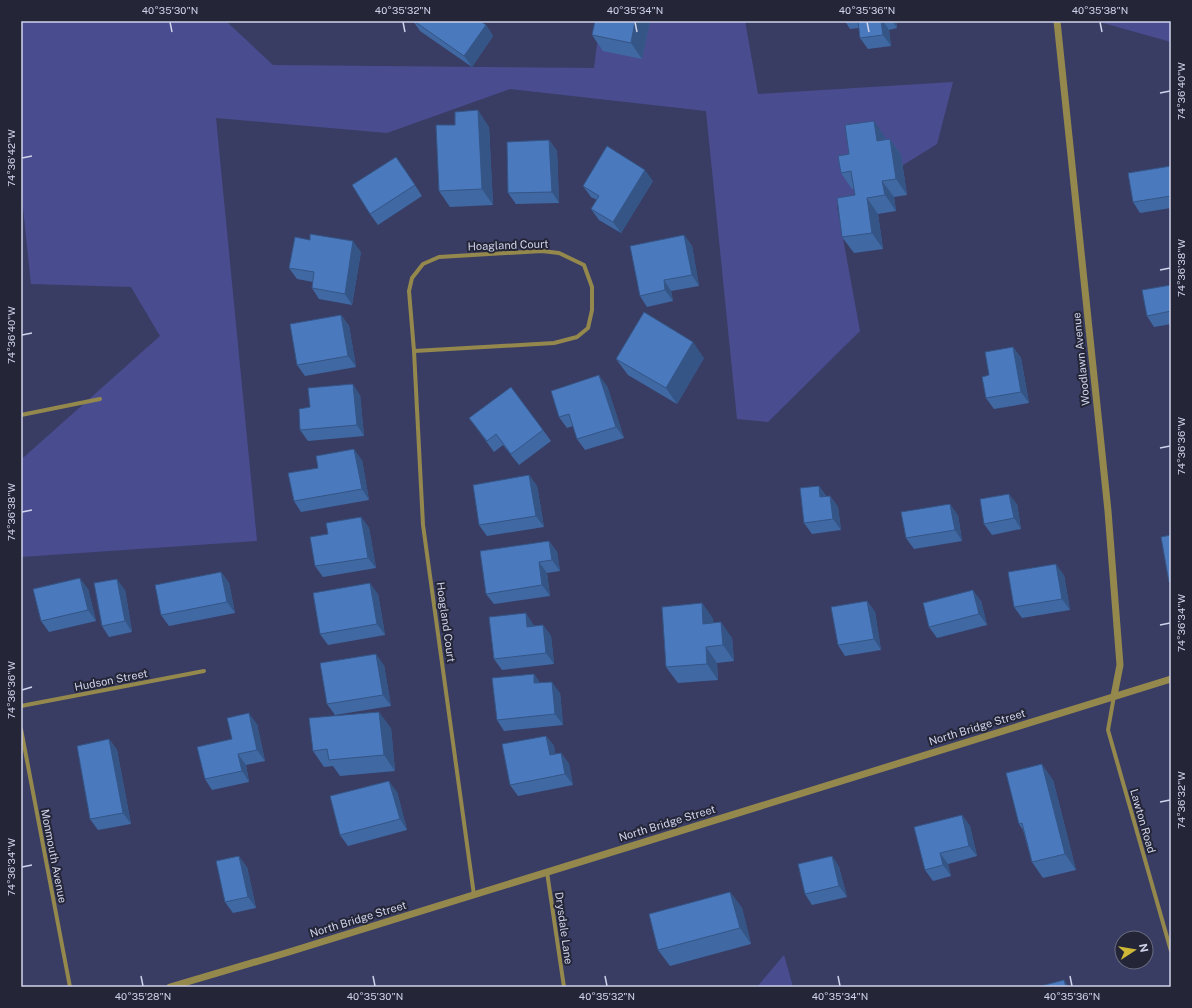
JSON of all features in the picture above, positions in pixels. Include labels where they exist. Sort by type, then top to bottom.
[{"type":"street","name":"Woodlawn Avenue","points":[[1057,21],[1108,511],[1120,665],[1114,696]]},
{"type":"street","name":"Hoagland Court","points":[[414,350],[554,343],[577,337],[588,328],[592,310],[592,287],[584,266],[560,253],[542,251],[440,257],[423,264],[412,278],[409,291],[414,350],[423,525],[474,895]]},
{"type":"street","points":[[21,414],[100,399]]},
{"type":"street","name":"Hudson Street","points":[[21,706],[204,671]]},
{"type":"street","name":"North Bridge Street","points":[[170,987],[289,952],[1171,679]]},
{"type":"street","name":"Lawton Road","points":[[1114,696],[1108,730],[1171,951]]},
{"type":"street","name":"Monmouth Avenue","points":[[21,729],[70,987]]},
{"type":"street","name":"Drysdale Lane","points":[[547,872],[564,987]]},
{"type":"shaded area","points":[[21,21],[226,21],[273,65],[594,68],[600,21],[745,21],[758,94],[953,82],[937,144],[837,206],[860,331],[768,422],[737,419],[706,111],[510,89],[387,133],[216,118],[257,541],[21,557],[21,458],[24,457],[160,336],[131,287],[31,284],[21,188]]},
{"type":"shaded area","points":[[1096,21],[1171,21],[1171,42]]},
{"type":"shaded area","points":[[784,955],[793,987],[757,987]]},
{"type":"building","points":[[414,21],[480,21],[486,25],[464,56]]},
{"type":"building","points":[[595,21],[635,21],[631,43],[592,35]]},
{"type":"building","points":[[858,21],[881,21],[883,35],[860,38]]},
{"type":"building","points":[[478,110],[482,189],[439,191],[436,125],[455,125],[455,112]]},
{"type":"building","points":[[874,121],[877,141],[890,139],[896,179],[882,181],[885,195],[867,198],[872,233],[842,237],[837,198],[855,195],[851,171],[841,173],[838,156],[849,154],[845,125]]},
{"type":"building","points":[[549,140],[552,192],[508,193],[507,142]]},
{"type":"building","points":[[607,146],[645,170],[613,222],[591,209],[599,196],[583,186]]},
{"type":"building","points":[[396,157],[415,185],[370,214],[352,185]]},
{"type":"building","points":[[1171,166],[1171,196],[1133,202],[1128,173]]},
{"type":"building","points":[[310,234],[353,241],[345,294],[312,288],[314,272],[289,268],[295,237],[310,240]]},
{"type":"building","points":[[684,235],[692,275],[664,280],[665,290],[640,296],[630,246]]},
{"type":"building","points":[[1171,285],[1171,311],[1147,316],[1142,290]]},
{"type":"building","points":[[644,312],[693,342],[666,388],[616,359]]},
{"type":"building","points":[[341,315],[348,356],[297,365],[290,324]]},
{"type":"building","points":[[1013,347],[1021,392],[986,398],[982,377],[989,375],[985,352]]},
{"type":"building","points":[[599,375],[616,427],[577,439],[569,414],[559,417],[551,391]]},
{"type":"building","points":[[353,384],[357,425],[300,430],[299,409],[310,407],[308,388]]},
{"type":"building","points":[[511,387],[543,430],[511,454],[496,434],[487,441],[469,418]]},
{"type":"building","points":[[354,449],[362,489],[294,501],[288,473],[318,468],[316,456]]},
{"type":"building","points":[[529,475],[536,516],[479,525],[473,485]]},
{"type":"building","points":[[819,486],[820,497],[830,496],[833,519],[804,523],[800,488]]},
{"type":"building","points":[[1009,494],[1014,518],[984,524],[980,499]]},
{"type":"building","points":[[950,504],[955,530],[906,538],[901,512]]},
{"type":"building","points":[[361,517],[368,558],[315,566],[310,537],[328,534],[326,523]]},
{"type":"building","points":[[1171,535],[1171,582],[1169,582],[1161,537]]},
{"type":"building","points":[[549,541],[552,560],[539,562],[542,585],[486,594],[480,551]]},
{"type":"building","points":[[1056,564],[1062,599],[1014,607],[1008,572]]},
{"type":"building","points":[[221,572],[227,602],[161,615],[155,585]]},
{"type":"building","points":[[80,578],[88,610],[41,621],[33,589]]},
{"type":"building","points":[[117,579],[125,621],[102,626],[94,583]]},
{"type":"building","points":[[370,583],[377,624],[320,634],[313,593]]},
{"type":"building","points":[[973,590],[979,614],[929,627],[923,603]]},
{"type":"building","points":[[867,601],[874,639],[838,645],[831,607]]},
{"type":"building","points":[[702,603],[703,624],[721,622],[723,645],[706,647],[707,664],[666,667],[662,607]]},
{"type":"building","points":[[526,613],[527,627],[543,625],[546,653],[494,659],[489,617]]},
{"type":"building","points":[[376,654],[383,695],[327,704],[320,663]]},
{"type":"building","points":[[534,674],[534,683],[552,682],[555,714],[497,720],[492,678]]},
{"type":"building","points":[[379,712],[384,755],[329,760],[327,749],[313,751],[309,718]]},
{"type":"building","points":[[249,713],[257,750],[238,754],[242,771],[205,779],[197,747],[232,739],[227,718]]},
{"type":"building","points":[[546,736],[550,755],[561,753],[565,774],[510,785],[502,744]]},
{"type":"building","points":[[109,739],[123,813],[90,819],[77,746]]},
{"type":"building","points":[[1042,764],[1065,854],[1032,862],[1022,823],[1019,824],[1006,773]]},
{"type":"building","points":[[389,781],[400,819],[340,835],[330,796]]},
{"type":"building","points":[[962,815],[969,846],[940,853],[943,865],[925,870],[914,827]]},
{"type":"building","points":[[239,856],[248,897],[225,902],[216,861]]},
{"type":"building","points":[[832,856],[839,886],[805,894],[798,864]]},
{"type":"building","points":[[730,892],[740,928],[658,950],[649,914]]},
{"type":"building","points":[[1064,980],[1066,987],[1037,987]]}]
